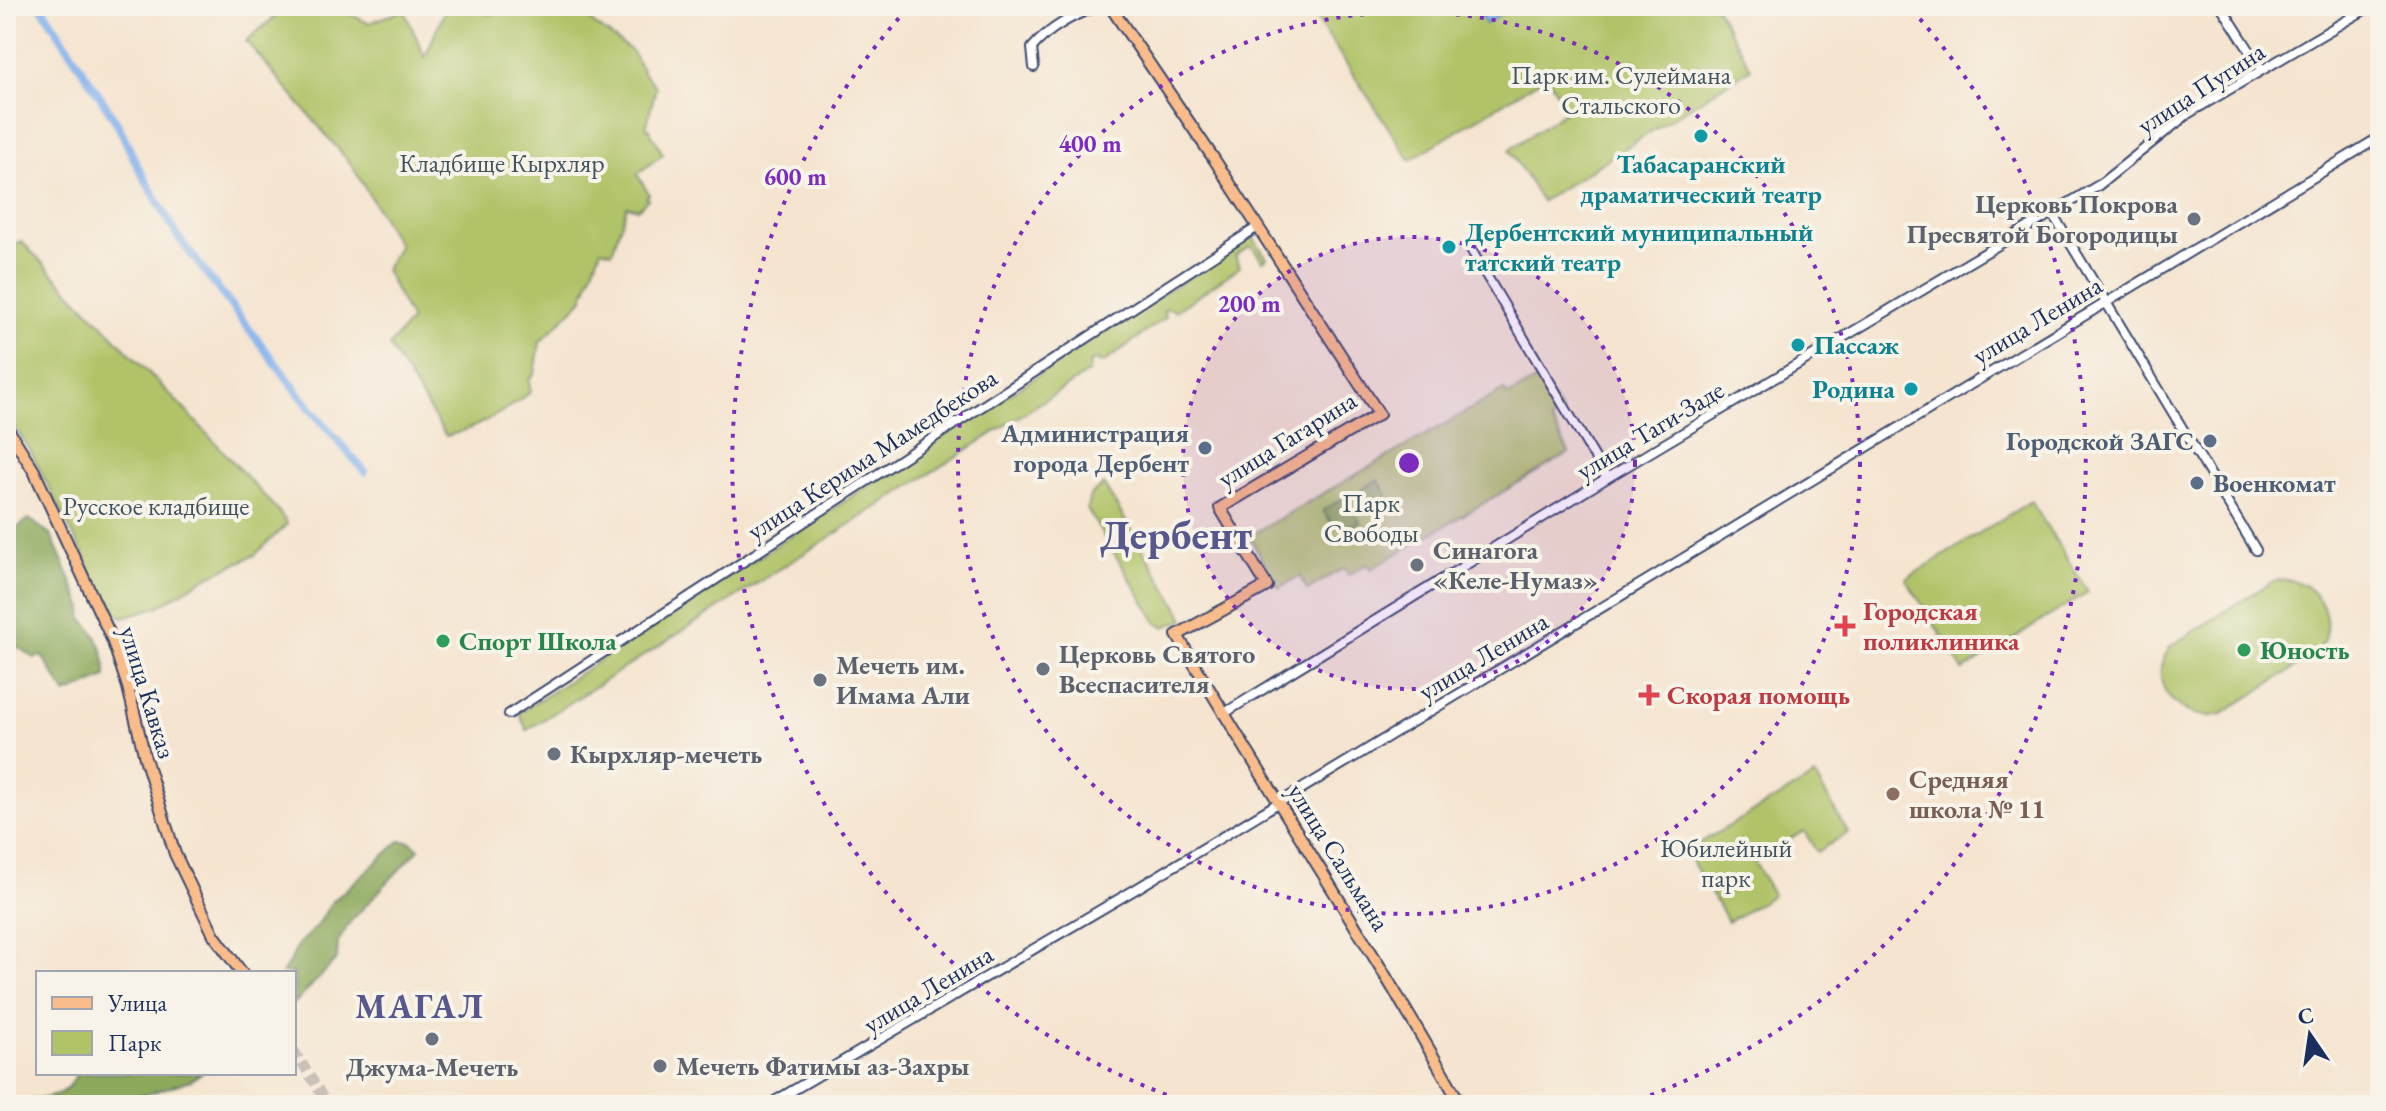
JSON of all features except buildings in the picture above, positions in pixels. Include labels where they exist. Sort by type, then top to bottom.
[{"type":"main road","name":"улица Гагарина","points":[[1109,6],[1377,413],[1218,507],[1265,585],[1177,635]]},
{"type":"main road","name":"улица Гагарина","points":[[1109,6],[1214,159],[1379,414],[1220,508],[1267,586],[1177,635]]},
{"type":"main road","name":"улица Кавказ","points":[[6,426],[34,471],[112,639],[175,854],[214,935],[241,971]]},
{"type":"main road","name":"улица Сальмана","points":[[1177,635],[1345,908],[1461,1105]]},
{"type":"street","points":[[1034,67],[1032,48],[1040,39],[1083,11],[1101,6]]},
{"type":"street","points":[[2221,6],[2262,70]]},
{"type":"street","name":"улица Пугина","points":[[2099,185],[2189,113],[2371,6]]},
{"type":"street","name":"улица Ленина","points":[[768,1105],[1136,889],[2380,137]]},
{"type":"street","name":"улица Таги-Заде","points":[[1223,714],[1607,478],[2099,185]]},
{"type":"street","points":[[2052,213],[2256,550]]},
{"type":"street","name":"улица Керима Мамедбекова","points":[[509,714],[1256,228]]},
{"type":"street","points":[[1470,248],[1607,478]]},
{"type":"green space","name":"Кладбище Кырхляр","points":[[319,6],[339,9],[369,23],[404,10],[425,57],[447,6],[473,6],[491,15],[503,6],[577,6],[595,25],[632,51],[644,74],[656,87],[646,128],[650,128],[663,154],[637,174],[649,194],[648,199],[638,209],[627,206],[612,252],[601,249],[582,300],[540,342],[535,373],[529,380],[531,392],[491,418],[458,433],[446,436],[389,346],[411,320],[385,270],[399,246],[351,164],[246,41],[277,15]]},
{"type":"green space","name":"Парк им. Сулеймана Стальского","points":[[1308,6],[1715,6],[1751,68],[1542,201],[1509,150],[1567,110],[1547,76],[1410,160]]},
{"type":"green space","points":[[1252,236],[1267,258],[1263,261],[1251,246],[1235,256],[1240,267],[1176,311],[1167,308],[1165,318],[1103,363],[1094,360],[1090,363],[1089,372],[527,730],[519,713]]},
{"type":"green space","name":"Русское кладбище","points":[[21,241],[280,513],[287,524],[255,555],[207,577],[157,607],[123,617],[107,610],[83,554],[30,450],[6,414],[6,250]]},
{"type":"green space","name":"Парк Свободы","points":[[1540,378],[1562,413],[1551,420],[1569,453],[1371,569],[1367,564],[1348,575],[1344,568],[1307,590],[1300,576],[1279,588],[1249,536],[1504,390],[1508,396]]},
{"type":"green space","points":[[1378,480],[1387,494],[1383,508],[1375,513],[1361,490]]},
{"type":"green space","points":[[1104,485],[1185,619],[1165,627],[1158,624],[1087,509],[1090,495]]},
{"type":"green space","points":[[1352,493],[1354,496],[1347,500],[1360,522],[1348,528],[1341,524],[1333,526],[1323,510]]},
{"type":"green space","points":[[2031,501],[2088,592],[1963,670],[1906,579]]},
{"type":"green space","points":[[29,519],[51,535],[83,608],[82,618],[97,638],[105,660],[106,677],[66,694],[42,656],[35,658],[6,640],[6,536]]},
{"type":"green space","name":"Юность","points":[[2292,580],[2313,592],[2324,611],[2326,632],[2316,654],[2222,714],[2202,716],[2175,703],[2163,686],[2161,672],[2163,660],[2171,646],[2273,581]]},
{"type":"green space","name":"Юбилейный парк","points":[[1815,776],[1848,833],[1817,852],[1804,831],[1754,861],[1773,895],[1728,922],[1686,851]]},
{"type":"green space","points":[[400,841],[411,842],[419,849],[350,922],[338,942],[337,959],[296,1002],[296,971],[283,971],[298,944],[318,925],[331,903]]},
{"type":"green space","points":[[76,1075],[198,1075],[113,1105],[6,1105],[54,1096],[70,1084]]},
{"type":"water","points":[[1474,6],[1513,6],[1486,24]]},
{"type":"waterway","points":[[41,6],[117,123],[178,237],[314,413],[365,472]]},
{"type":"tunnel","points":[[296,1053],[328,1105]]},
{"type":"place","name":"Табасаранский драматический театр","points":[[1701,136]]},
{"type":"place","name":"Церковь Покрова Пресвятой Богородицы","points":[[2194,219]]},
{"type":"place","name":"Дербентский муниципальный татский театр","points":[[1449,247]]},
{"type":"place","name":"Пассаж","points":[[1798,345]]},
{"type":"place","name":"Родина","points":[[1911,389]]},
{"type":"place","name":"Городской ЗАГС","points":[[2210,441]]},
{"type":"place","name":"Администрация города Дербент","points":[[1205,448]]},
{"type":"place","name":"Военкомат","points":[[2197,483]]},
{"type":"place","name":"Синагога «Келе-Нумаз»","points":[[1417,565]]},
{"type":"place","name":"Городская поликлиника","points":[[1845,626]]},
{"type":"place","name":"Спорт Школа","points":[[443,641]]},
{"type":"place","name":"Юность","points":[[2244,650]]},
{"type":"place","name":"Церковь Святого Всеспасителя","points":[[1043,669]]},
{"type":"place","name":"Мечеть им. Имама Али","points":[[820,680]]},
{"type":"place","name":"Скорая помощь","points":[[1649,695]]},
{"type":"place","name":"Кырхляр-мечеть","points":[[554,754]]},
{"type":"place","name":"Средняя школа № 11","points":[[1893,794]]},
{"type":"place","name":"Джума-Мечеть","points":[[432,1039]]},
{"type":"place","name":"Мечеть Фатимы аз-Захры","points":[[660,1066]]},
{"type":"district","name":"Дербент","points":[[1176,534]]},
{"type":"district","name":"МАГАЛ","points":[[420,1006]]}]
